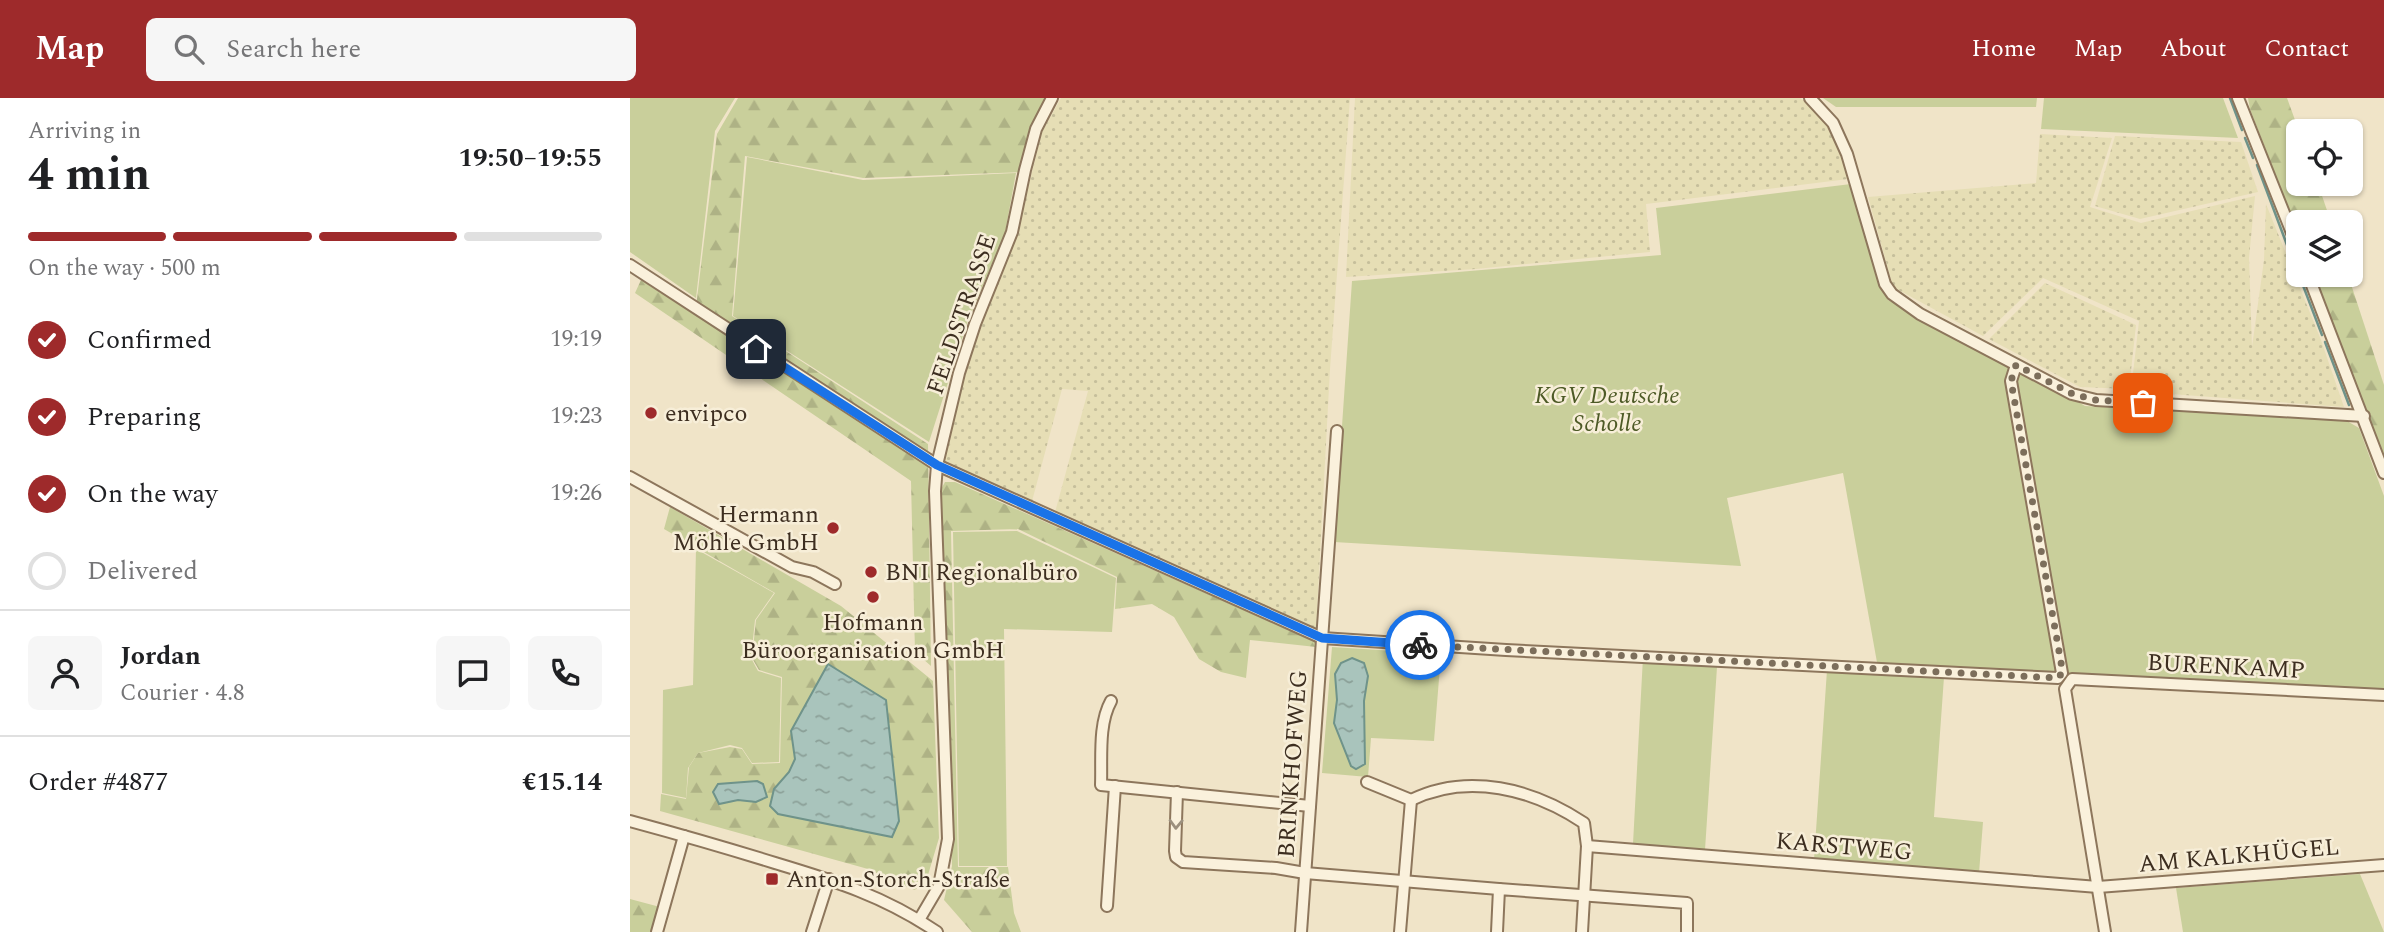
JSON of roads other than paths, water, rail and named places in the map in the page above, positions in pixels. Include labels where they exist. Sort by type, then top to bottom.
[{"type":"street","name":"FELDSTRASSE","points":[[919,920],[939,886],[948,839],[935,491],[937,465],[959,373],[975,324],[1012,232],[1036,129],[1052,98]]},
{"type":"street","points":[[1810,98],[1833,123],[1847,154],[1885,284],[1892,294],[1920,314],[2073,394],[2096,400],[2364,416]]},
{"type":"street","points":[[2238,98],[2286,218]]},
{"type":"street","name":"BURENKAMP","points":[[630,265],[937,465],[1322,638],[2063,681],[2072,679],[2384,695]]},
{"type":"street","points":[[2313,287],[2384,473]]},
{"type":"street","points":[[2016,365],[2011,381],[2105,932]]},
{"type":"street","name":"BRINKHOFWEG","points":[[1301,932],[1337,431]]},
{"type":"street","points":[[630,478],[792,567],[813,572],[835,584]]},
{"type":"street","points":[[1111,701],[1104,725],[1101,785],[1310,806]]},
{"type":"street","points":[[1367,782],[1411,800],[1429,792],[1457,786],[1504,789],[1535,799],[1584,823],[1587,846],[1582,932]]},
{"type":"street","points":[[1107,906],[1115,786]]},
{"type":"street","points":[[1177,792],[1176,857],[1183,862],[1276,867],[1305,873],[1403,882],[1686,903],[1687,932]]},
{"type":"street","points":[[1400,932],[1411,800]]},
{"type":"street","points":[[630,821],[829,879],[891,903],[937,932]]},
{"type":"street","points":[[657,932],[684,836]]},
{"type":"street","name":"KARSTWEG","points":[[1587,846],[2098,887]]},
{"type":"street","name":"AM KALKHÜGEL","points":[[2098,887],[2384,865]]},
{"type":"street","points":[[811,932],[829,879]]},
{"type":"street","points":[[1497,932],[1499,889]]},
{"type":"water","points":[[1352,658],[1364,663],[1368,676],[1364,701],[1365,764],[1356,769],[1351,766],[1334,723],[1337,700],[1335,674],[1341,663]]},
{"type":"water","points":[[828,664],[886,700],[899,821],[892,837],[778,814],[770,806],[774,789],[789,772],[795,759],[791,731]]},
{"type":"water","points":[[757,781],[763,784],[767,797],[756,802],[738,800],[719,804],[713,792],[718,784]]},
{"type":"waterway","points":[[2230,98],[2242,130]]},
{"type":"waterway","points":[[2245,138],[2253,158]]},
{"type":"waterway","points":[[2257,165],[2286,242]]},
{"type":"waterway","points":[[2304,287],[2322,335]]},
{"type":"waterway","points":[[2325,342],[2349,405]]},
{"type":"place","name":"envipco","points":[[651,413]]},
{"type":"place","name":"Hermann Möhle GmbH","points":[[833,528]]},
{"type":"place","name":"BNI Regionalbüro","points":[[871,572]]},
{"type":"place","name":"Hofmann Büroorganisation GmbH","points":[[873,597]]},
{"type":"place","name":"Anton-Storch-Straße","points":[[772,879]]},
{"type":"park label","name":"KGV Deutsche Scholle","points":[[1607,409]]}]
